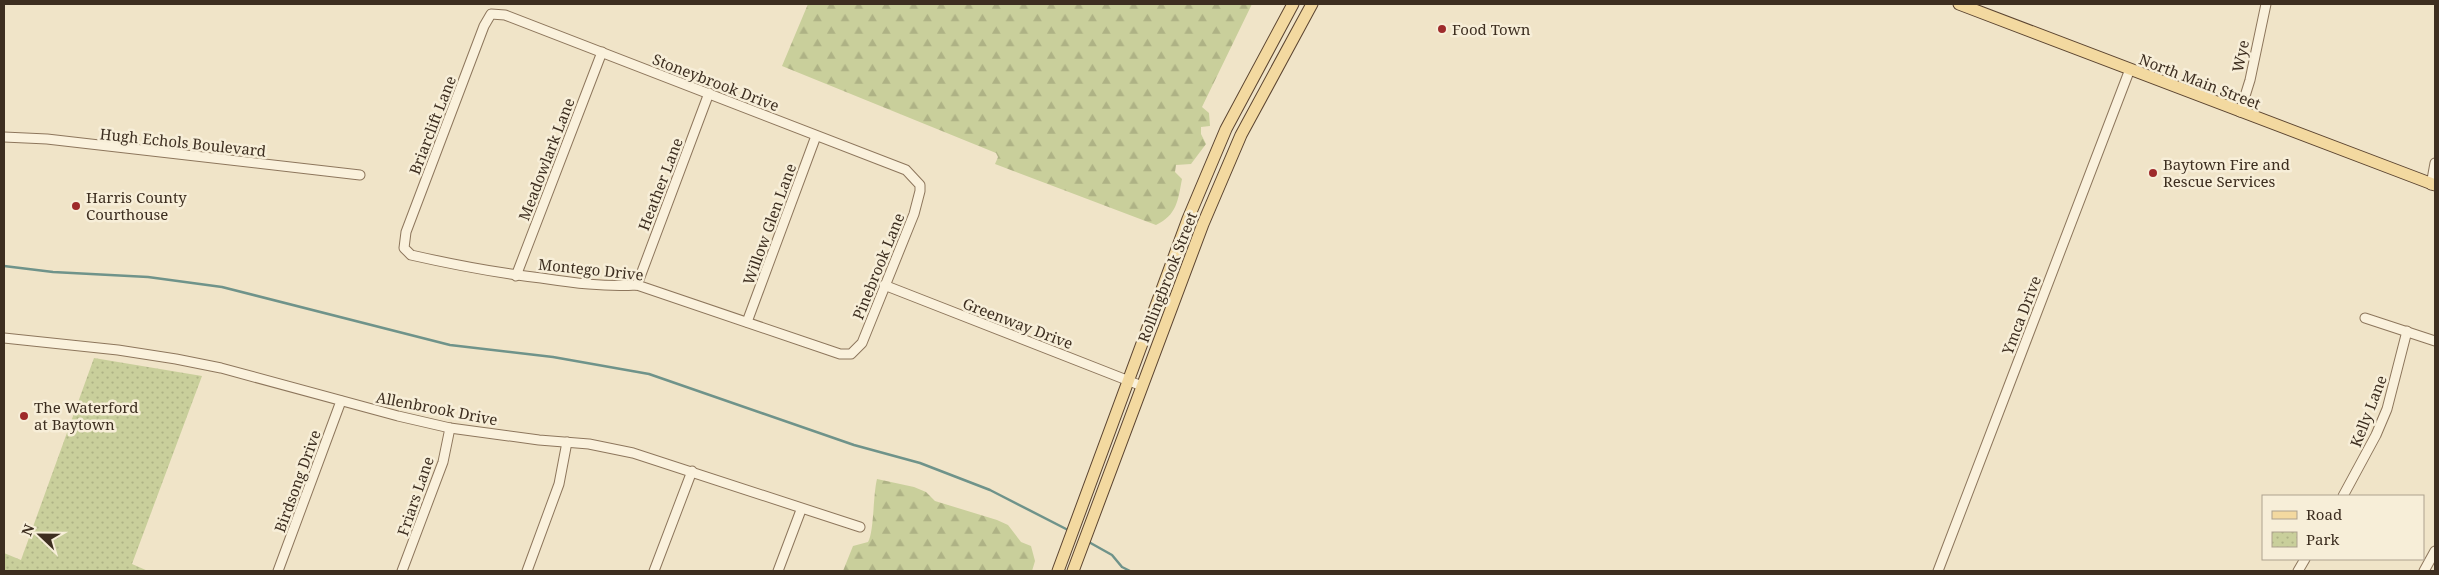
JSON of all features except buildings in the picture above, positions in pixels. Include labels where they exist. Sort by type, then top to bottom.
[{"type":"main road","name":"Rollingbrook Street","points":[[1058,571],[1188,219],[1226,129],[1293,4]]},
{"type":"main road","name":"Rollingbrook Street","points":[[1073,571],[1181,278],[1241,135],[1312,4]]},
{"type":"main road","name":"North Main Street","points":[[1959,4],[2434,186]]},
{"type":"street","name":"Wye","points":[[2240,112],[2250,80],[2266,4]]},
{"type":"street","name":"Stoneybrook Drive","points":[[491,14],[505,15],[906,170],[920,185],[920,191]]},
{"type":"street","name":"Briarclift Lane","points":[[404,248],[406,232],[491,14]]},
{"type":"street","name":"Meadowlark Lane","points":[[516,276],[602,52]]},
{"type":"street","name":"Ymca Drive","points":[[1938,571],[2130,69]]},
{"type":"street","name":"Heather Lane","points":[[637,285],[709,93]]},
{"type":"street","name":"Willow Glen Lane","points":[[747,322],[816,136]]},
{"type":"street","name":"Hugh Echols Boulevard","points":[[4,137],[47,139],[360,175]]},
{"type":"street","points":[[2434,186],[2435,163]]},
{"type":"street","name":"Pinebrook Lane","points":[[856,348],[862,343],[914,214],[920,191]]},
{"type":"street","name":"Montego Drive","points":[[404,248],[412,255],[516,276],[608,287],[637,285],[840,354],[851,354],[856,348]]},
{"type":"street","name":"Greenway Drive","points":[[884,285],[1142,386]]},
{"type":"street","points":[[2365,318],[2435,342]]},
{"type":"street","name":"Kelly Lane","points":[[2344,495],[2369,450],[2387,409],[2407,331]]},
{"type":"street","name":"Allenbrook Drive","points":[[4,338],[118,350],[176,359],[221,368],[341,401],[450,428],[633,452],[801,510],[860,527]]},
{"type":"street","name":"Birdsong Drive","points":[[278,571],[341,401]]},
{"type":"street","name":"Friars Lane","points":[[402,571],[443,462],[450,428]]},
{"type":"street","points":[[527,571],[559,484],[567,442]]},
{"type":"street","points":[[654,571],[692,471]]},
{"type":"street","points":[[778,571],[801,510]]},
{"type":"street","points":[[2424,571],[2435,552]]},
{"type":"street","points":[[2298,571],[2304,560]]},
{"type":"green space","points":[[808,4],[1252,4],[1202,107],[1209,113],[1210,126],[1201,127],[1201,134],[1206,144],[1191,164],[1176,165],[1175,172],[1182,179],[1178,200],[1168,217],[1156,225],[995,164],[998,157],[996,153],[782,66]]},
{"type":"green space","points":[[94,358],[202,376],[132,564],[148,571],[4,571],[4,553],[21,560]]},
{"type":"green space","points":[[877,479],[914,487],[926,492],[935,501],[1008,525],[1021,542],[1031,546],[1035,561],[1032,571],[843,571],[853,546],[868,542],[870,537]]},
{"type":"waterway","points":[[4,266],[53,272],[148,277],[222,287],[450,345],[553,357],[649,374],[854,445],[920,463],[990,490],[1070,531]]},
{"type":"waterway","points":[[1087,541],[1112,555],[1122,567],[1130,571]]},
{"type":"place","name":"Food Town","points":[[1442,29]]},
{"type":"place","name":"Baytown Fire and Rescue Services","points":[[2153,173]]},
{"type":"place","name":"Harris County Courthouse","points":[[76,206]]},
{"type":"place","name":"The Waterford at Baytown","points":[[24,416]]}]
